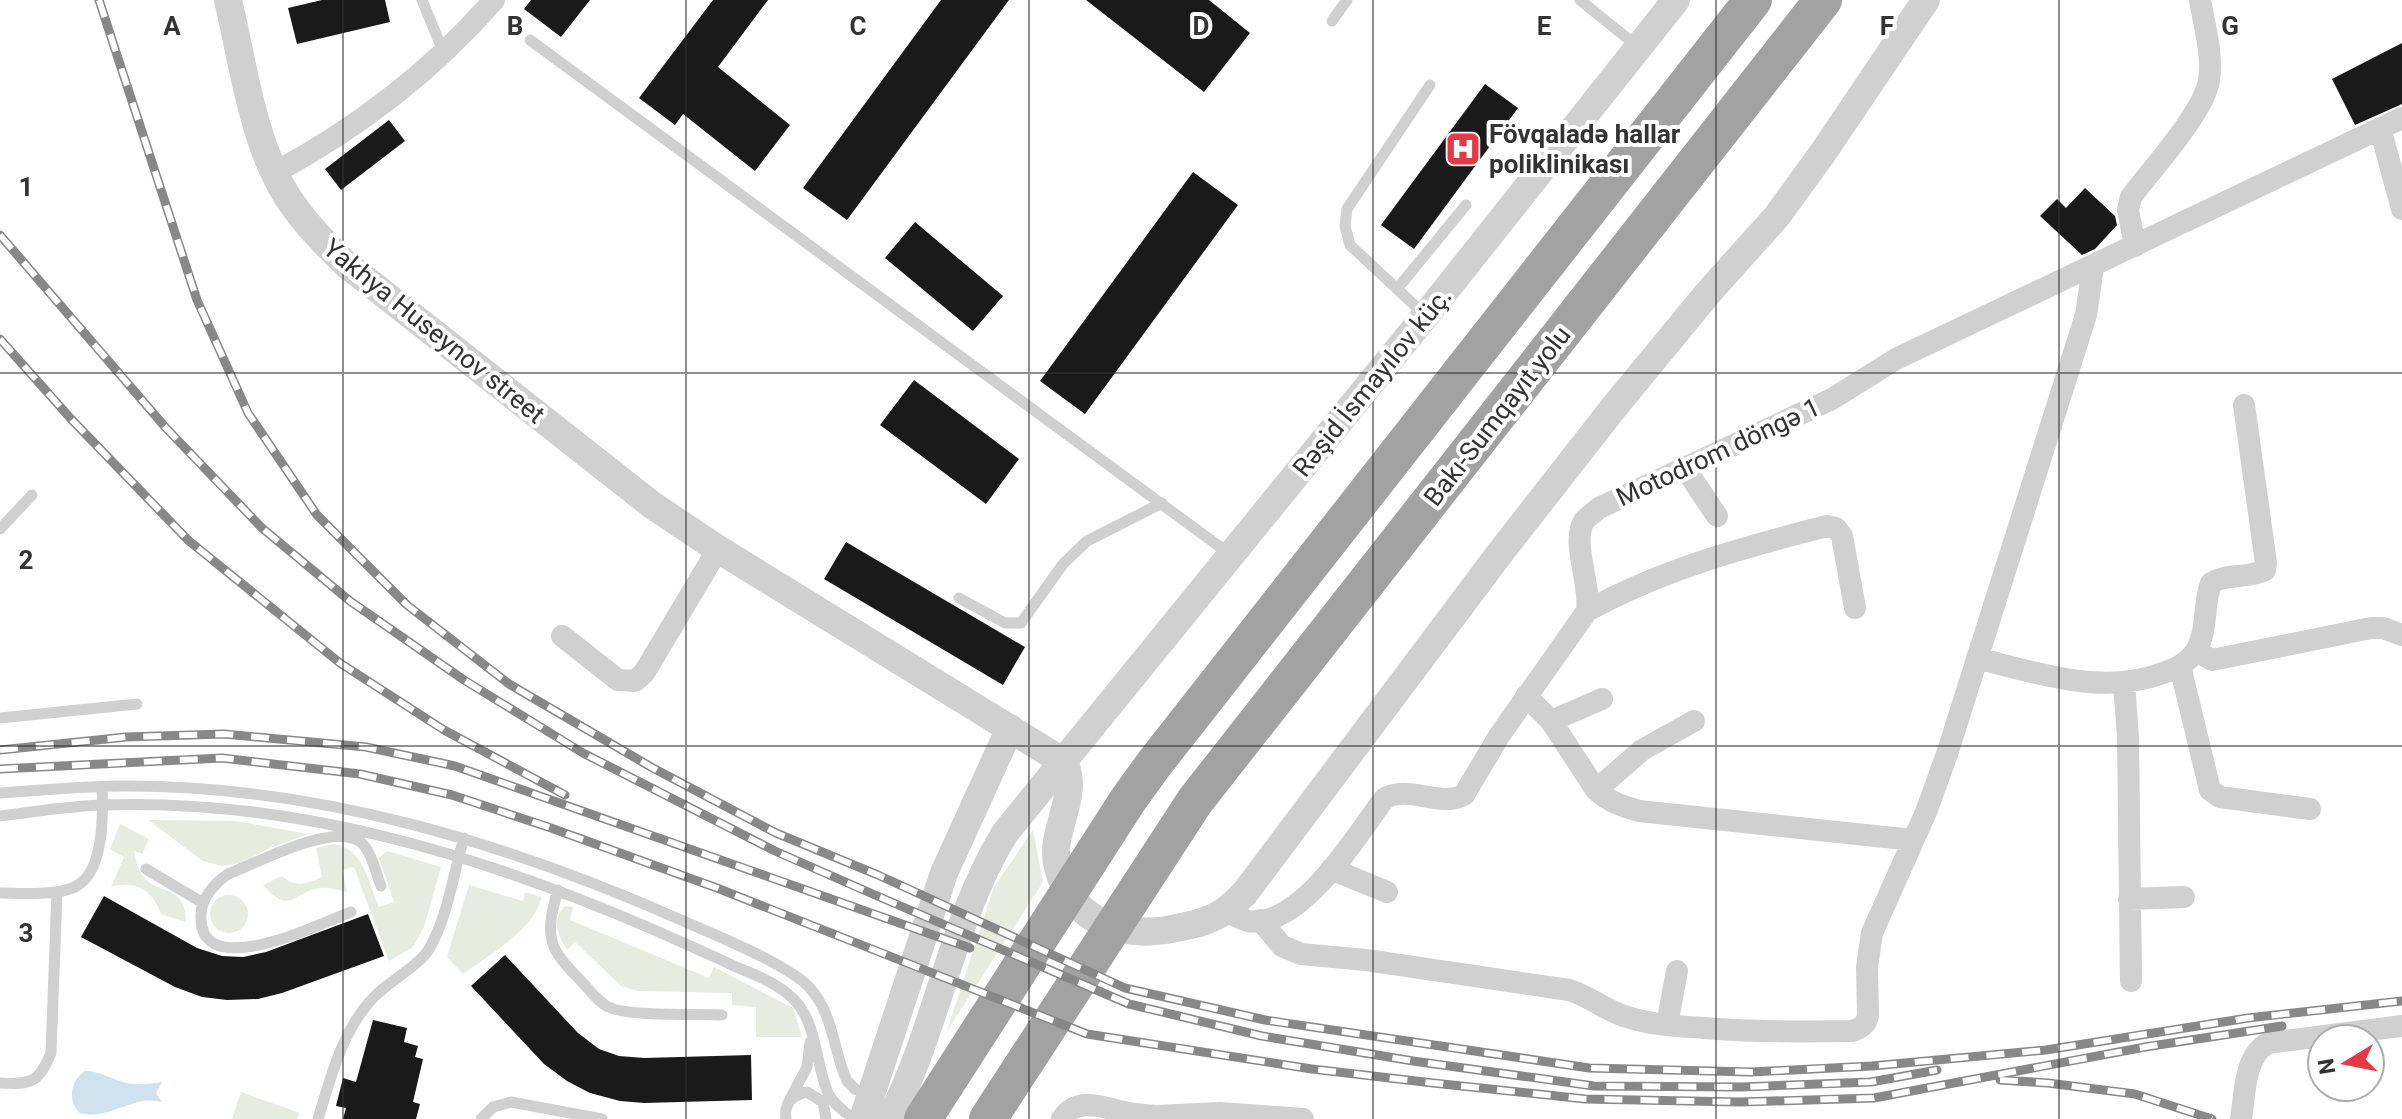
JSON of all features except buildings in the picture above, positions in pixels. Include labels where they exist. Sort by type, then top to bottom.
[{"type":"highway","points":[[923,1119],[936,1065],[1128,800],[1753,0]]},
{"type":"highway","name":"Bakı-Sumqayıt yolu","points":[[994,1109],[1195,801],[1823,0]]},
{"type":"street","name":"Yakhya Huseynov street","points":[[228,0],[257,124],[274,173],[317,236],[346,264],[652,505],[718,549],[1064,762]]},
{"type":"street","points":[[274,173],[333,139],[398,91],[464,34],[494,0]]},
{"type":"street","name":"Rəşid İsmayılov küç.","points":[[1039,789],[1232,556],[1676,0]]},
{"type":"street","points":[[1064,762],[1071,783],[1058,831],[1058,869],[1071,898],[1084,911],[1120,931],[1138,933],[1201,923],[1225,911],[1244,894],[1500,553],[1615,406],[1708,293],[1777,216],[1926,0]]},
{"type":"street","points":[[2135,246],[2128,210],[2131,197],[2197,109],[2209,82],[2210,66],[2200,0]]},
{"type":"street","name":"Motodrom döngə 1","points":[[1587,611],[1588,586],[1580,553],[1580,533],[1585,521],[1599,508],[1832,399],[1896,359],[2402,118]]},
{"type":"street","points":[[2380,128],[2402,209]]},
{"type":"street","points":[[1260,920],[1282,946],[1301,954],[1366,960],[1569,990],[1621,1015],[1667,1025],[1785,1032],[1852,1031],[1860,1028],[1868,1016],[1867,967],[1872,933],[1947,754],[2086,315],[2093,267]]},
{"type":"street","points":[[1977,658],[2074,681],[2124,683],[2157,676],[2188,658],[2206,623],[2211,583],[2265,570],[2244,405]]},
{"type":"street","points":[[1685,468],[1717,516]]},
{"type":"street","points":[[1225,911],[1247,921],[1260,920],[1271,918],[1298,904],[1331,869],[1384,799],[1392,794],[1445,799],[1457,799],[1464,795],[1526,696],[1587,611],[1625,590],[1672,571],[1827,526],[1836,528],[1842,536],[1855,608]]},
{"type":"street","points":[[562,636],[618,680],[635,681],[644,673],[718,549]]},
{"type":"street","points":[[2188,658],[2212,660],[2371,628],[2383,628],[2402,635]]},
{"type":"street","points":[[2188,658],[2210,790],[2220,797],[2310,809]]},
{"type":"street","points":[[2124,683],[2128,737],[2131,981]]},
{"type":"street","points":[[1526,696],[1551,721],[1596,790],[1606,799],[1639,811],[1913,840]]},
{"type":"street","points":[[1551,721],[1602,699]]},
{"type":"street","points":[[1596,790],[1642,750],[1694,721]]},
{"type":"street","points":[[867,1107],[948,863],[1010,728]]},
{"type":"street","points":[[948,863],[1039,789]]},
{"type":"street","points":[[890,1119],[936,1065],[977,882],[1005,833],[1039,789]]},
{"type":"street","points":[[1331,869],[1387,892]]},
{"type":"street","points":[[2129,899],[2184,897]]},
{"type":"street","points":[[1667,1025],[1677,971]]},
{"type":"street","points":[[2241,1119],[2251,1060],[2259,1048],[2268,1043],[2402,1026]]},
{"type":"street","points":[[1062,1119],[1066,1112],[1092,1103],[1156,1117],[1220,1113],[1303,1119]]},
{"type":"lane","points":[[422,0],[443,51]]},
{"type":"lane","points":[[1332,21],[1347,0]]},
{"type":"lane","points":[[1580,0],[1638,47]]},
{"type":"lane","points":[[530,40],[1232,556]]},
{"type":"lane","points":[[1426,315],[1350,245],[1345,226],[1347,209],[1430,85]]},
{"type":"lane","points":[[1397,289],[1466,205]]},
{"type":"lane","points":[[2,524],[32,495]]},
{"type":"lane","points":[[959,598],[1005,623],[1021,623],[1063,564],[1087,541],[1162,503]]},
{"type":"lane","points":[[0,718],[137,704]]},
{"type":"lane","points":[[0,893],[57,892],[81,884],[93,865],[100,838],[102,786]]},
{"type":"lane","points":[[0,793],[102,786],[269,796],[357,812],[464,838],[620,893],[800,978],[822,1005],[841,1069],[867,1107]]},
{"type":"lane","points":[[0,816],[102,805],[162,805],[246,811],[459,856],[558,890],[763,978],[793,998],[810,1025],[824,1080],[833,1101],[853,1119]]},
{"type":"lane","points":[[352,834],[357,812]]},
{"type":"lane","points":[[352,834],[364,846],[381,886]]},
{"type":"lane","points":[[351,912],[246,949],[223,948],[210,941],[202,927],[201,914],[203,903],[216,882],[228,874],[315,840],[352,834]]},
{"type":"lane","points":[[318,1119],[330,1076],[346,1038],[372,999],[404,971],[421,961],[431,947],[464,838]]},
{"type":"lane","points":[[146,869],[203,903]]},
{"type":"lane","points":[[558,890],[550,920],[551,940],[560,960],[603,1004],[621,1010],[722,1015]]},
{"type":"lane","points":[[0,1083],[30,1083],[42,1073],[51,1053],[57,892]]},
{"type":"lane","points":[[786,1119],[785,1108],[810,1056],[810,1025]]},
{"type":"lane","points":[[826,1119],[841,1069]]},
{"type":"lane","points":[[790,1099],[807,1092],[816,1095],[823,1102],[826,1119]]},
{"type":"lane","points":[[481,1119],[493,1107],[511,1102],[602,1119]]},
{"type":"shaded area","points":[[148,820],[236,821],[308,834],[240,863],[222,866],[203,861]]},
{"type":"shaded area","points":[[120,824],[149,839],[142,854],[134,851],[139,868],[154,885],[179,898],[186,922],[161,914],[153,899],[142,889],[128,885],[111,887],[124,857],[110,849]]},
{"type":"shaded area","points":[[1033,830],[1043,882],[947,1031],[994,887]]},
{"type":"shaded area","points":[[333,844],[352,852],[358,859],[379,907],[394,902],[379,858],[387,851],[441,867],[424,927],[413,947],[389,961],[354,867],[342,870],[347,892],[320,888],[286,901],[263,885],[282,876],[302,884],[322,877],[316,848]]},
{"type":"shaded area","points":[[469,885],[523,901],[525,892],[541,897],[538,908],[521,930],[463,974],[447,957]]},
{"type":"shaded area","points":[[229,895],[243,900],[248,914],[243,928],[229,933],[215,928],[210,914],[215,900]]},
{"type":"shaded area","points":[[565,906],[573,907],[570,920],[709,978],[714,967],[793,1008],[802,1037],[756,1037],[756,1007],[732,1005],[732,993],[637,991],[621,986],[575,942],[567,950],[557,922]]},
{"type":"shaded area","points":[[241,1092],[300,1113],[297,1119],[232,1119]]},
{"type":"water","points":[[85,1071],[133,1084],[162,1082],[156,1093],[162,1102],[143,1101],[104,1113],[80,1113],[73,1103],[72,1091],[76,1080]]},
{"type":"railway","points":[[99,0],[197,300],[248,413],[317,515],[407,605],[509,684],[651,767],[776,833],[878,875],[1125,988],[1265,1020],[1589,1068],[1751,1072],[1872,1066],[2046,1050],[2248,1018],[2402,1001]]},
{"type":"railway","points":[[0,235],[166,428],[262,528],[350,601],[464,680],[583,753],[775,851],[875,895],[1129,1004],[1262,1036],[1413,1061],[1594,1086],[1742,1087],[1871,1082],[1937,1070]]},
{"type":"railway","points":[[0,339],[72,420],[189,541],[340,663],[444,730],[565,795]]},
{"type":"railway","points":[[0,750],[126,737],[224,734],[366,747],[455,766],[970,948]]},
{"type":"railway","points":[[0,769],[222,758],[360,774],[452,795],[551,828],[717,888],[1087,1034],[1312,1069],[1433,1083],[1585,1099],[1741,1102],[1874,1098],[2145,1047],[2282,1026]]},
{"type":"railway","points":[[2000,1080],[2135,1094],[2212,1119]]},
{"type":"place","name":"Fövqaladə hallar poliklinikası","points":[[1463,149]]}]
